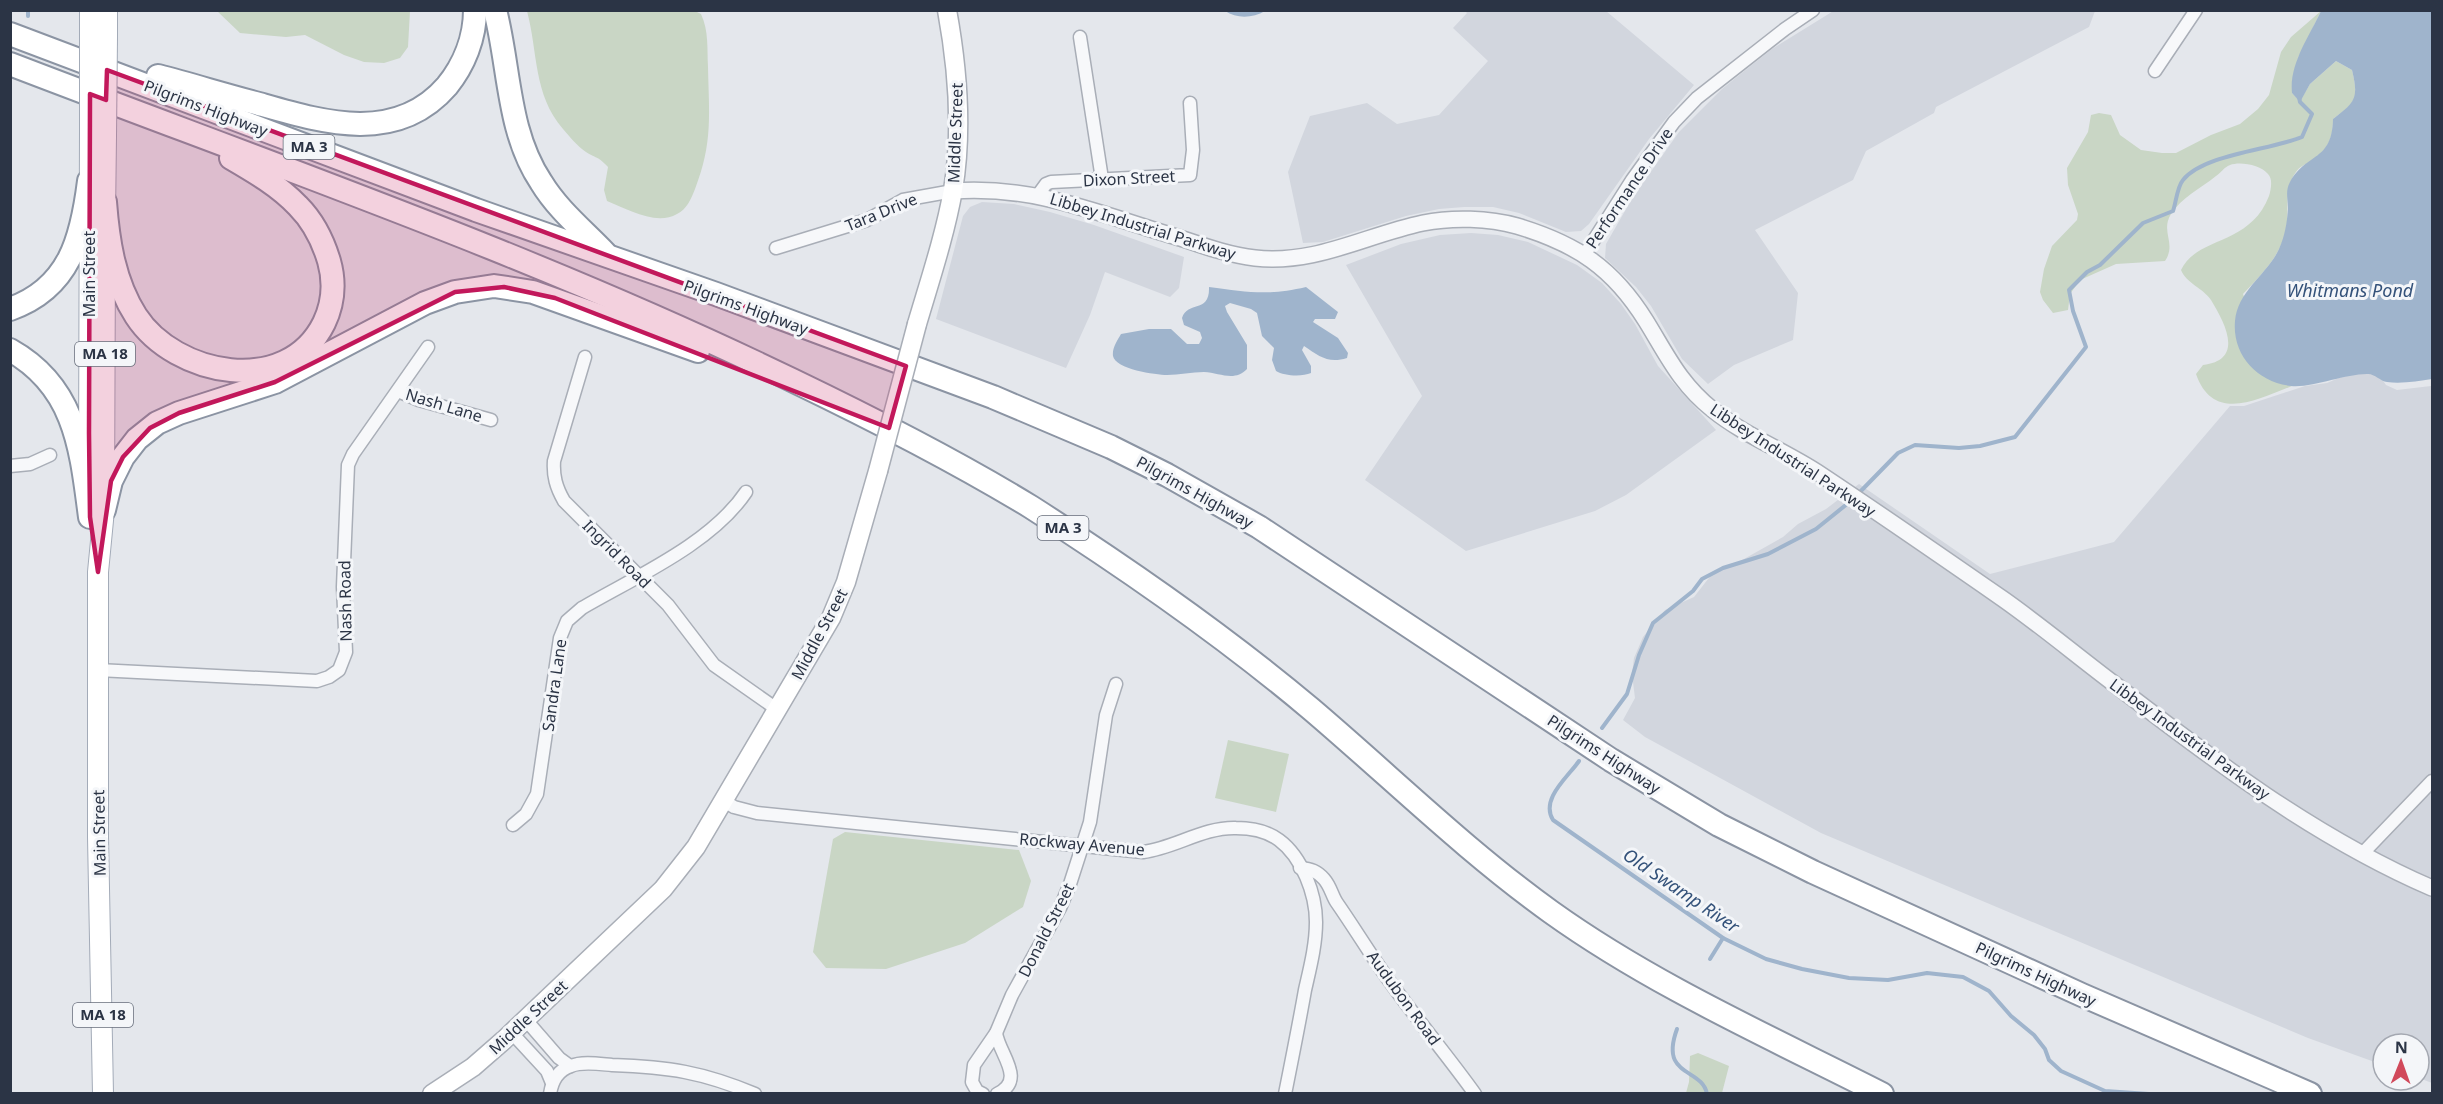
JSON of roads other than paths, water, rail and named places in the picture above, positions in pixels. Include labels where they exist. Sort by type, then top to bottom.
[{"type":"highway","points":[[10,33],[308,118],[364,125],[386,122],[406,115],[431,101],[444,89],[468,50],[473,33],[475,10]]},
{"type":"highway","points":[[495,10],[515,121],[528,158],[553,200],[609,256]]},
{"type":"highway","name":"Pilgrims Highway","points":[[10,33],[368,170],[993,397],[1129,456],[1258,527],[1620,766],[1728,830],[1813,872],[2082,995],[2310,1094]]},
{"type":"highway","name":"Pilgrims Highway","points":[[10,64],[408,213],[534,264],[697,335],[865,416],[956,464],[1027,505],[1182,609],[1312,710],[1490,865],[1581,933],[1671,986],[1882,1094]]},
{"type":"highway","points":[[10,79],[72,88]]},
{"type":"highway","points":[[105,202],[111,250],[124,293],[142,325],[166,346],[192,360],[212,367],[249,371],[267,368],[292,358],[306,348],[318,334],[331,300],[332,274],[321,239],[306,215],[283,192],[257,174],[202,142],[153,118]]},
{"type":"highway","points":[[10,309],[37,296],[52,283],[69,261],[81,229],[89,181]]},
{"type":"highway","points":[[97,513],[123,458],[137,440],[157,423],[179,413],[275,382],[425,303],[445,294],[474,288],[513,288],[555,298],[668,339],[865,416]]},
{"type":"highway","points":[[10,350],[27,360],[42,373],[58,392],[66,407],[77,440],[97,513]]},
{"type":"main road","name":"Main Street","points":[[90,10],[98,34],[98,133],[105,202],[97,513]]},
{"type":"main road","name":"Main Street","points":[[98,34],[107,10]]},
{"type":"main road","name":"Middle Street","points":[[432,1094],[473,1067],[512,1033],[663,889],[686,861],[724,801],[840,598],[878,471],[953,191],[958,101],[955,60],[947,10]]},
{"type":"main road","name":"Main Street","points":[[98,133],[89,181],[98,572],[98,826],[103,1094]]},
{"type":"street","name":"Performance Drive","points":[[1585,254],[1632,180],[1674,122],[1697,98],[1813,10]]},
{"type":"street","points":[[2155,71],[2196,10]]},
{"type":"street","points":[[1080,37],[1102,178]]},
{"type":"street","name":"Dixon Street","points":[[1038,195],[1046,184],[1051,182],[1190,175],[1192,150],[1190,103]]},
{"type":"street","name":"Libbey Industrial Parkway","points":[[953,191],[979,189],[1038,195],[1088,208],[1219,250],[1256,258],[1292,259],[1315,256],[1422,224],[1464,219],[1511,224],[1536,232],[1585,254],[1607,271],[1627,294],[1684,383],[1699,398],[1734,425],[1800,462],[2011,605],[2239,777],[2304,820],[2362,854],[2433,888]]},
{"type":"street","name":"Tara Drive","points":[[776,248],[867,220],[903,200],[953,191]]},
{"type":"street","name":"Nash Road","points":[[98,670],[317,681],[339,670],[346,652],[343,586],[348,465],[353,454],[428,347]]},
{"type":"street","name":"Ingrid Road","points":[[585,357],[554,461],[555,485],[564,501],[669,605],[714,665],[778,710]]},
{"type":"street","name":"Nash Lane","points":[[398,391],[419,400],[491,420]]},
{"type":"street","points":[[10,466],[30,464],[50,455]]},
{"type":"street","name":"Sandra Lane","points":[[513,825],[526,814],[537,794],[564,626],[575,612],[711,530],[727,516],[746,492]]},
{"type":"street","name":"Donald Street","points":[[983,1094],[973,1087],[972,1071],[996,1033],[1012,995],[1066,897],[1083,847],[1090,822],[1106,715],[1116,684]]},
{"type":"street","points":[[2362,854],[2433,781]]},
{"type":"street","name":"Rockway Avenue","points":[[724,801],[734,807],[757,813],[1143,852],[1206,832],[1236,828],[1272,836],[1287,847],[1300,868],[1314,904],[1316,922],[1313,953],[1285,1094]]},
{"type":"street","name":"Audubon Road","points":[[1300,868],[1314,870],[1332,889],[1335,901],[1422,1027],[1475,1094]]},
{"type":"street","points":[[1314,904],[1335,901]]},
{"type":"street","points":[[526,1020],[559,1058],[570,1066]]},
{"type":"street","points":[[512,1033],[547,1071],[551,1088]]},
{"type":"street","points":[[996,1033],[998,1045],[1012,1073],[1008,1086],[997,1094]]},
{"type":"street","points":[[551,1088],[559,1073],[570,1066],[600,1064],[675,1069],[722,1080],[755,1094]]},
{"type":"water","points":[[1225,11],[1265,11],[1245,17]]},
{"type":"water","name":"Whitmans Pond","points":[[2321,11],[2432,11],[2432,379],[2393,383],[2367,374],[2309,385],[2291,386],[2267,379],[2258,373],[2249,365],[2238,345],[2235,333],[2237,310],[2247,291],[2274,258],[2281,244],[2288,209],[2288,185],[2297,172],[2323,150],[2332,133],[2333,119],[2351,104],[2355,94],[2352,70],[2336,61],[2310,84],[2300,102],[2292,93],[2297,61]]},
{"type":"water","points":[[1209,287],[1246,292],[1269,292],[1306,287],[1338,312],[1335,319],[1315,319],[1313,322],[1338,338],[1348,353],[1347,358],[1329,359],[1319,356],[1304,346],[1302,350],[1311,366],[1311,373],[1288,375],[1279,373],[1272,360],[1274,348],[1262,336],[1257,313],[1230,303],[1225,306],[1227,312],[1247,345],[1247,369],[1242,373],[1232,376],[1204,372],[1162,375],[1128,368],[1115,361],[1113,350],[1121,334],[1149,329],[1171,329],[1187,344],[1199,344],[1202,338],[1200,332],[1184,325],[1182,318],[1189,309],[1206,301]]},
{"type":"waterway","points":[[28,10],[28,16]]},
{"type":"waterway","name":"Old Swamp River","points":[[1857,495],[1898,453],[1915,445],[1959,448],[1980,446],[2015,437],[2086,347],[2073,311],[2069,290],[2087,272],[2100,265],[2143,223],[2173,211],[2181,183],[2193,171],[2222,158],[2302,137],[2312,114],[2300,102],[2299,97]]},
{"type":"waterway","name":"Old Swamp River","points":[[1602,728],[1627,694],[1639,655],[1653,623],[1693,591],[1702,579],[1723,568],[1768,554],[1816,529],[1852,500]]},
{"type":"waterway","name":"Old Swamp River","points":[[1579,761],[1553,796],[1550,804],[1553,820],[1723,938],[1766,959],[1849,978],[1888,980],[1927,973],[1963,977],[1989,991],[2011,1016],[2034,1035],[2045,1049],[2049,1060],[2061,1071],[2105,1091],[2149,1094]]},
{"type":"waterway","points":[[1710,959],[1723,938]]},
{"type":"waterway","points":[[1677,1029],[1673,1056],[1683,1070],[1704,1085],[1707,1094]]}]
